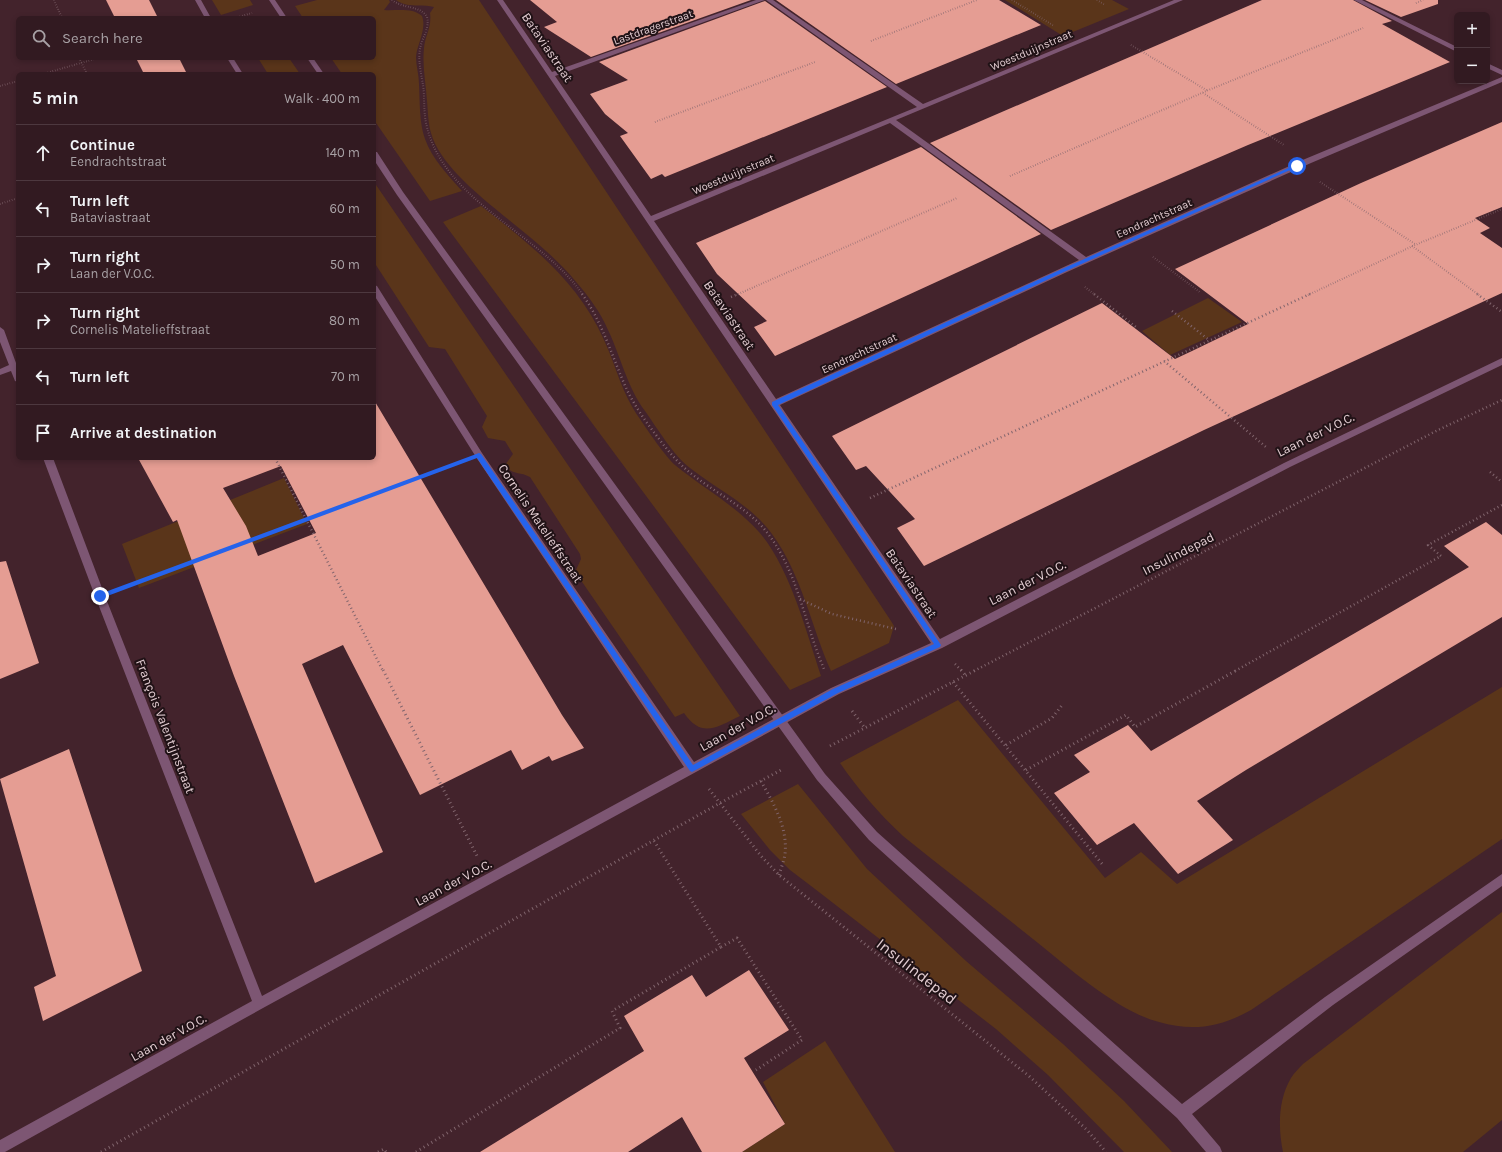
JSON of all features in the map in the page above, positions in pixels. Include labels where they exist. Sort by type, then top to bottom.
[{"type":"street","points":[[198,0],[207,16]]},
{"type":"street","points":[[272,0],[283,16]]},
{"type":"street","name":"Bataviastraat","points":[[500,0],[938,645]]},
{"type":"street","name":"Lastdragerstraat","points":[[551,75],[762,0]]},
{"type":"street","points":[[769,0],[922,107]]},
{"type":"street","name":"Woestduijnstraat","points":[[649,220],[1180,0]]},
{"type":"street","points":[[1357,0],[1454,48]]},
{"type":"street","points":[[231,60],[239,72]]},
{"type":"street","points":[[311,60],[320,72]]},
{"type":"street","points":[[1490,67],[1502,73]]},
{"type":"street","name":"Eendrachtstraat","points":[[774,404],[1130,240],[1308,161],[1502,79]]},
{"type":"street","points":[[891,120],[1086,261]]},
{"type":"street","points":[[376,157],[409,206],[821,777],[872,836],[1182,1113],[1215,1152]]},
{"type":"street","name":"Cornelis Matelieffstraat","points":[[376,291],[479,455],[692,769]]},
{"type":"street","points":[[0,330],[16,366],[0,372]]},
{"type":"street","name":"Laan der V.O.C.","points":[[0,1147],[259,1004],[835,691],[938,645],[1287,465],[1502,361]]},
{"type":"street","name":"François Valentijnstraat","points":[[49,460],[100,596],[259,1004]]},
{"type":"street","points":[[1182,1113],[1329,1001],[1502,879]]},
{"type":"path","points":[[54,0],[61,16]]},
{"type":"path","points":[[392,0],[398,6],[425,13],[428,18],[428,26],[420,48],[426,125],[431,142],[442,162],[468,190],[529,241],[569,278],[594,311],[603,328],[620,372],[637,408],[683,468],[743,510],[765,530],[778,551],[800,599],[821,662],[835,691]]},
{"type":"path","points":[[1012,0],[1080,42]]},
{"type":"path","points":[[708,306],[1203,93],[1391,17]]},
{"type":"path","points":[[1106,30],[1208,91]]},
{"type":"path","points":[[80,60],[86,72]]},
{"type":"path","points":[[50,72],[92,60]]},
{"type":"path","points":[[0,86],[16,82]]},
{"type":"path","points":[[1203,93],[1308,161]]},
{"type":"path","points":[[1297,166],[1415,245]]},
{"type":"path","points":[[0,204],[16,199]]},
{"type":"path","points":[[846,509],[1412,246],[1502,209]]},
{"type":"path","points":[[1130,240],[1200,293]]},
{"type":"path","points":[[1412,246],[1502,312]]},
{"type":"path","points":[[1064,270],[1136,327]]},
{"type":"path","points":[[1172,311],[1209,340]]},
{"type":"path","points":[[1164,361],[1287,465]]},
{"type":"path","name":"Insulindepad","points":[[835,691],[865,728],[1042,634],[1438,430],[1502,400]]},
{"type":"path","points":[[100,596],[479,455]]},
{"type":"path","points":[[276,460],[489,880]]},
{"type":"path","points":[[1490,472],[1502,482]]},
{"type":"path","points":[[1026,770],[1126,715],[1136,727],[1441,556],[1428,545],[1502,505]]},
{"type":"path","points":[[800,599],[832,614],[887,626],[938,645]]},
{"type":"path","points":[[953,682],[1103,865]]},
{"type":"path","points":[[1006,745],[1052,718],[1063,704]]},
{"type":"path","points":[[761,781],[779,813],[784,835],[785,853],[779,875]]},
{"type":"path","name":"Insulindepad","points":[[654,841],[720,803],[761,856],[779,875],[1029,1076],[1086,1130],[1106,1152]]},
{"type":"path","points":[[101,1152],[654,841],[720,947]]},
{"type":"path","points":[[416,1152],[620,1028],[612,1011],[737,938],[802,1040],[756,1070]]},
{"type":"path","points":[[378,1152],[384,1149],[386,1152]]},
{"type":"shaded area","points":[[212,0],[250,0],[253,5],[221,15]]},
{"type":"shaded area","points":[[317,0],[389,0],[390,2],[384,10],[409,10],[422,16],[423,31],[417,52],[416,64],[419,81],[423,132],[428,146],[436,160],[462,191],[430,201],[376,123],[376,72],[341,72],[332,60],[376,60],[376,16],[302,16],[295,6]]},
{"type":"shaded area","points":[[396,0],[479,0],[891,621],[894,626],[889,643],[831,671],[799,584],[791,566],[772,534],[754,514],[684,463],[666,441],[633,392],[613,340],[598,311],[586,294],[564,268],[534,240],[471,188],[449,165],[442,155],[435,144],[430,129],[424,68],[425,44],[430,23],[430,13],[434,7],[410,5]]},
{"type":"shaded area","points":[[1005,0],[1112,0],[1129,9],[1063,36]]},
{"type":"shaded area","points":[[259,60],[290,60],[299,72],[267,72]]},
{"type":"shaded area","points":[[376,185],[740,716],[717,727],[710,728],[697,726],[684,713],[675,717],[578,576],[576,570],[581,559],[580,554],[530,477],[511,471],[505,465],[513,454],[505,441],[488,438],[482,427],[487,416],[445,349],[429,347],[376,265]]},
{"type":"shaded area","points":[[481,206],[551,265],[581,300],[604,340],[628,399],[666,456],[675,465],[740,513],[759,532],[770,547],[780,563],[796,601],[821,676],[790,690],[443,222]]},
{"type":"shaded area","points":[[1208,298],[1242,322],[1170,355],[1142,331]]},
{"type":"shaded area","points":[[284,478],[307,524],[139,588],[122,544]]},
{"type":"shaded area","points":[[1502,687],[1502,839],[1251,1010],[1240,1016],[1218,1024],[1206,1026],[1184,1027],[1159,1022],[1144,1017],[1128,1009],[1096,988],[903,836],[869,801],[840,763],[958,700],[1105,878],[1141,852],[1177,884]]},
{"type":"shaded area","points":[[798,784],[867,869],[966,961],[1063,1044],[1124,1101],[1172,1152],[1124,1152],[1048,1075],[996,1029],[790,870],[770,850],[741,814]]},
{"type":"shaded area","points":[[1502,912],[1502,1120],[1463,1152],[1283,1152],[1280,1133],[1281,1105],[1291,1078],[1303,1064]]},
{"type":"shaded area","points":[[825,1041],[895,1152],[742,1152],[785,1124],[763,1082]]},
{"type":"building","points":[[106,0],[149,0],[157,16],[114,16]]},
{"type":"building","points":[[530,0],[751,0],[591,57],[544,27],[557,22]]},
{"type":"building","points":[[776,0],[999,0],[1041,25],[896,84]]},
{"type":"building","points":[[1262,0],[1353,0],[1392,21],[1382,24],[1450,62],[1248,145],[1051,230],[930,143]]},
{"type":"building","points":[[1365,0],[1438,0],[1438,4],[1401,17]]},
{"type":"building","points":[[765,1],[887,87],[665,177],[662,174],[651,179],[620,136],[628,133],[605,114],[590,94],[628,80],[599,62]]},
{"type":"building","points":[[137,60],[180,60],[186,72],[143,72]]},
{"type":"building","points":[[1502,122],[1502,207],[1475,218],[1490,228],[1480,233],[1502,248],[1502,293],[1204,430],[924,566],[897,528],[915,519],[866,466],[856,470],[832,436],[1102,303],[1175,359],[1248,324],[1175,269],[1361,183]]},
{"type":"building","points":[[921,147],[1041,234],[775,356],[754,327],[767,321],[717,274],[696,243]]},
{"type":"building","points":[[376,403],[562,715],[584,748],[552,761],[549,756],[522,770],[511,750],[420,795],[343,645],[302,664],[383,852],[315,883],[234,676],[177,520],[173,522],[139,460],[376,460]],"holes":[[[281,466],[316,533],[258,556],[246,526],[223,488]]]},
{"type":"building","points":[[1486,522],[1502,535],[1502,617],[1246,770],[1197,801],[1233,840],[1178,874],[1134,823],[1097,845],[1054,793],[1090,772],[1074,755],[1128,725],[1151,751],[1469,567],[1444,546]]},
{"type":"building","points":[[6,561],[39,663],[0,679],[0,562]]},
{"type":"building","points":[[69,749],[142,971],[43,1021],[34,987],[56,976],[0,779]]},
{"type":"building","points":[[749,970],[789,1030],[744,1058],[785,1124],[742,1152],[702,1152],[682,1117],[628,1152],[480,1152],[644,1051],[624,1016],[692,975],[706,997]]},
{"type":"route","points":[[100,596],[479,455],[692,769],[835,691],[938,645],[774,404],[1123,243],[1297,166]]}]
